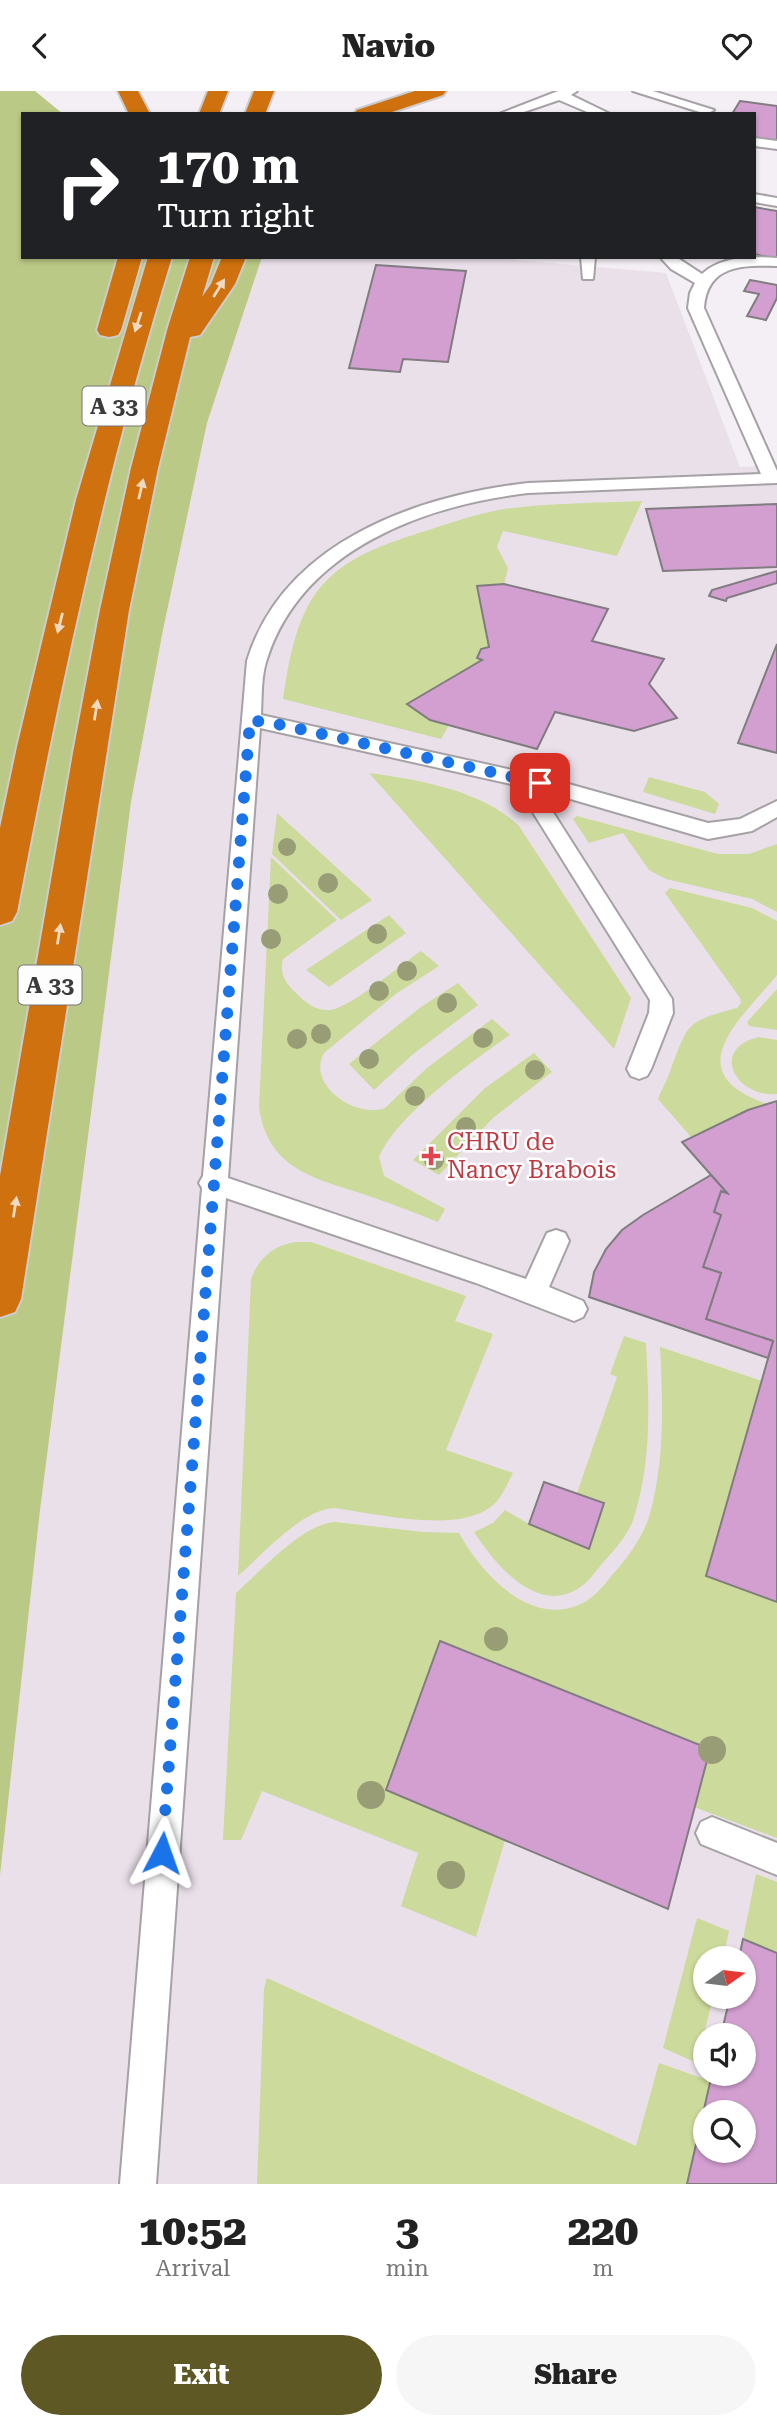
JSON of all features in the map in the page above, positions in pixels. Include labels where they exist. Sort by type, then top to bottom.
[{"type":"highway","points":[[128,91],[140,112]]},
{"type":"highway","points":[[210,112],[218,91]]},
{"type":"highway","points":[[256,112],[264,91]]},
{"type":"highway","points":[[370,112],[436,91]]},
{"type":"highway","points":[[102,355],[130,259]]},
{"type":"highway","name":"A 33","points":[[0,912],[45,681],[126,361],[159,259]]},
{"type":"highway","name":"A 33","points":[[0,1299],[102,672],[125,556],[172,357],[201,259]]},
{"type":"highway","points":[[172,357],[223,284],[233,259]]},
{"type":"highway","points":[[76,556],[96,380]]},
{"type":"lane","points":[[639,91],[707,110]]},
{"type":"lane","points":[[511,112],[565,93],[600,112]]},
{"type":"lane","points":[[756,142],[777,145]]},
{"type":"lane","points":[[756,198],[777,201]]},
{"type":"lane","points":[[588,276],[589,259]]},
{"type":"lane","points":[[669,259],[702,281]]},
{"type":"lane","points":[[138,2184],[212,1183],[250,720],[258,653],[296,587],[344,547],[389,524],[442,505],[493,493],[560,487],[774,479],[696,307],[697,288],[702,281],[725,267],[740,263],[777,262]]},
{"type":"lane","points":[[250,720],[540,783],[708,831],[745,826],[777,809]]},
{"type":"lane","points":[[540,783],[539,806],[661,999],[661,1013],[639,1069]]},
{"type":"lane","points":[[212,1183],[481,1273],[574,1309]]},
{"type":"lane","points":[[533,1293],[556,1241]]},
{"type":"lane","points":[[712,1833],[777,1859]]},
{"type":"shaded area","name":"CHRU de Nancy Brabois","points":[[261,259],[504,259],[666,273],[740,467],[777,465],[777,2184],[0,2184],[0,1876],[40,1510],[131,802],[163,630],[207,423]]},
{"type":"green space","points":[[0,91],[35,91],[61,112],[21,112],[21,259],[261,259],[207,423],[163,630],[131,802],[40,1510],[0,1876]]},
{"type":"green space","points":[[642,501],[617,556],[503,531],[497,547],[508,568],[504,584],[477,586],[489,647],[481,649],[477,658],[482,660],[407,704],[430,720],[449,725],[441,739],[283,699],[296,635],[308,605],[327,580],[347,564],[404,538],[493,511],[538,505]]},
{"type":"green space","points":[[369,773],[428,783],[468,795],[504,814],[519,826],[631,998],[614,1049]]},
{"type":"green space","points":[[649,777],[705,792],[719,804],[715,814],[643,792]]},
{"type":"green space","points":[[277,813],[372,900],[341,920],[272,854]]},
{"type":"green space","points":[[577,816],[718,854],[749,854],[777,844],[777,912],[752,899],[666,879],[649,870],[623,833],[589,843],[573,819]]},
{"type":"green space","points":[[271,857],[337,920],[283,959],[282,969],[286,982],[311,1005],[319,1009],[338,1008],[421,951],[439,966],[397,993],[324,1053],[320,1065],[322,1077],[337,1097],[361,1109],[385,1108],[427,1068],[492,1019],[510,1035],[437,1090],[402,1124],[379,1157],[384,1176],[445,1209],[438,1222],[307,1174],[281,1155],[263,1127],[259,1107]]},
{"type":"green space","points":[[670,888],[752,908],[777,921],[777,975],[734,1027],[724,1044],[720,1061],[725,1077],[740,1091],[767,1104],[691,1137],[658,1099],[659,1096],[690,1028],[706,1017],[737,1008],[741,1003],[665,893]]},
{"type":"green space","points":[[389,915],[406,933],[329,987],[306,970]]},
{"type":"green space","points":[[458,983],[478,1005],[412,1055],[374,1090],[349,1064],[421,1007]]},
{"type":"green space","points":[[777,989],[777,1030],[749,1026],[747,1022]]},
{"type":"green space","points":[[759,1037],[777,1040],[777,1094],[750,1088],[740,1081],[734,1072],[732,1061],[735,1052],[743,1043]]},
{"type":"green space","points":[[534,1053],[552,1072],[493,1118],[439,1175],[413,1160],[485,1088]]},
{"type":"green space","points":[[311,1242],[466,1296],[455,1321],[493,1334],[446,1450],[513,1473],[497,1501],[483,1512],[464,1518],[419,1520],[334,1508],[321,1511],[283,1534],[238,1576],[251,1279],[268,1254],[280,1246]]},
{"type":"green space","points":[[624,1336],[646,1343],[646,1453],[634,1517],[620,1543],[583,1585],[567,1594],[551,1596],[535,1592],[507,1573],[474,1532],[493,1523],[505,1510],[529,1524],[589,1548],[604,1503],[577,1493],[617,1377],[610,1374]]},
{"type":"green space","points":[[660,1347],[762,1381],[706,1576],[777,1602],[777,1838],[694,1807],[441,1641],[386,1789],[505,1840],[476,1937],[401,1906],[418,1853],[262,1791],[241,1840],[223,1840],[236,1593],[296,1540],[322,1525],[335,1522],[423,1532],[459,1533],[492,1578],[523,1601],[540,1608],[558,1610],[587,1601],[601,1589],[628,1555],[649,1517],[660,1454]]},
{"type":"green space","points":[[756,1874],[777,1882],[777,1953],[743,1939]]},
{"type":"green space","points":[[697,1918],[729,1931],[726,1946],[693,1946],[693,2009],[710,2009],[707,2023],[693,2023],[693,2061],[663,2048]]},
{"type":"green space","points":[[267,1978],[636,2146],[659,2063],[693,2075],[693,2086],[709,2086],[706,2100],[693,2100],[693,2157],[687,2184],[257,2184],[264,1989]]},
{"type":"building","points":[[740,101],[777,106],[777,142],[756,138],[756,112],[733,112]]},
{"type":"building","points":[[756,207],[777,211],[777,259],[756,254]]},
{"type":"building","points":[[376,265],[466,271],[448,362],[403,359],[400,372],[349,368]]},
{"type":"building","points":[[750,280],[777,285],[777,298],[766,320],[747,316],[759,294],[744,291]]},
{"type":"building","points":[[777,504],[777,567],[663,571],[646,509]]},
{"type":"building","points":[[777,571],[777,583],[727,598],[726,601],[709,596],[712,590]]},
{"type":"building","points":[[504,584],[608,609],[592,641],[664,659],[649,684],[677,718],[634,731],[555,712],[537,749],[430,720],[407,704],[482,660],[477,658],[481,649],[489,647],[477,586]]},
{"type":"building","points":[[777,644],[777,753],[738,743]]},
{"type":"building","points":[[777,1101],[777,1602],[706,1576],[773,1341],[706,1319],[721,1273],[703,1267],[721,1215],[714,1212],[721,1191],[727,1193],[682,1142],[748,1110]]},
{"type":"building","points":[[711,1175],[727,1193],[721,1191],[714,1212],[721,1215],[703,1267],[721,1273],[706,1319],[773,1341],[768,1358],[589,1297],[594,1272],[606,1249],[622,1230]]},
{"type":"building","points":[[544,1482],[604,1503],[589,1549],[529,1524]]},
{"type":"building","points":[[440,1641],[710,1749],[668,1909],[386,1790]]},
{"type":"building","points":[[743,1939],[777,1953],[777,2184],[687,2184],[693,2158],[693,2163],[756,2163],[756,2100],[706,2100],[709,2086],[756,2086],[756,2023],[724,2023],[727,2009],[756,2009],[756,1946],[742,1946]]},
{"type":"place","name":"CHRU de Nancy Brabois","points":[[431,1156]]},
{"type":"route","points":[[162,1853],[250,720],[540,783]]}]
